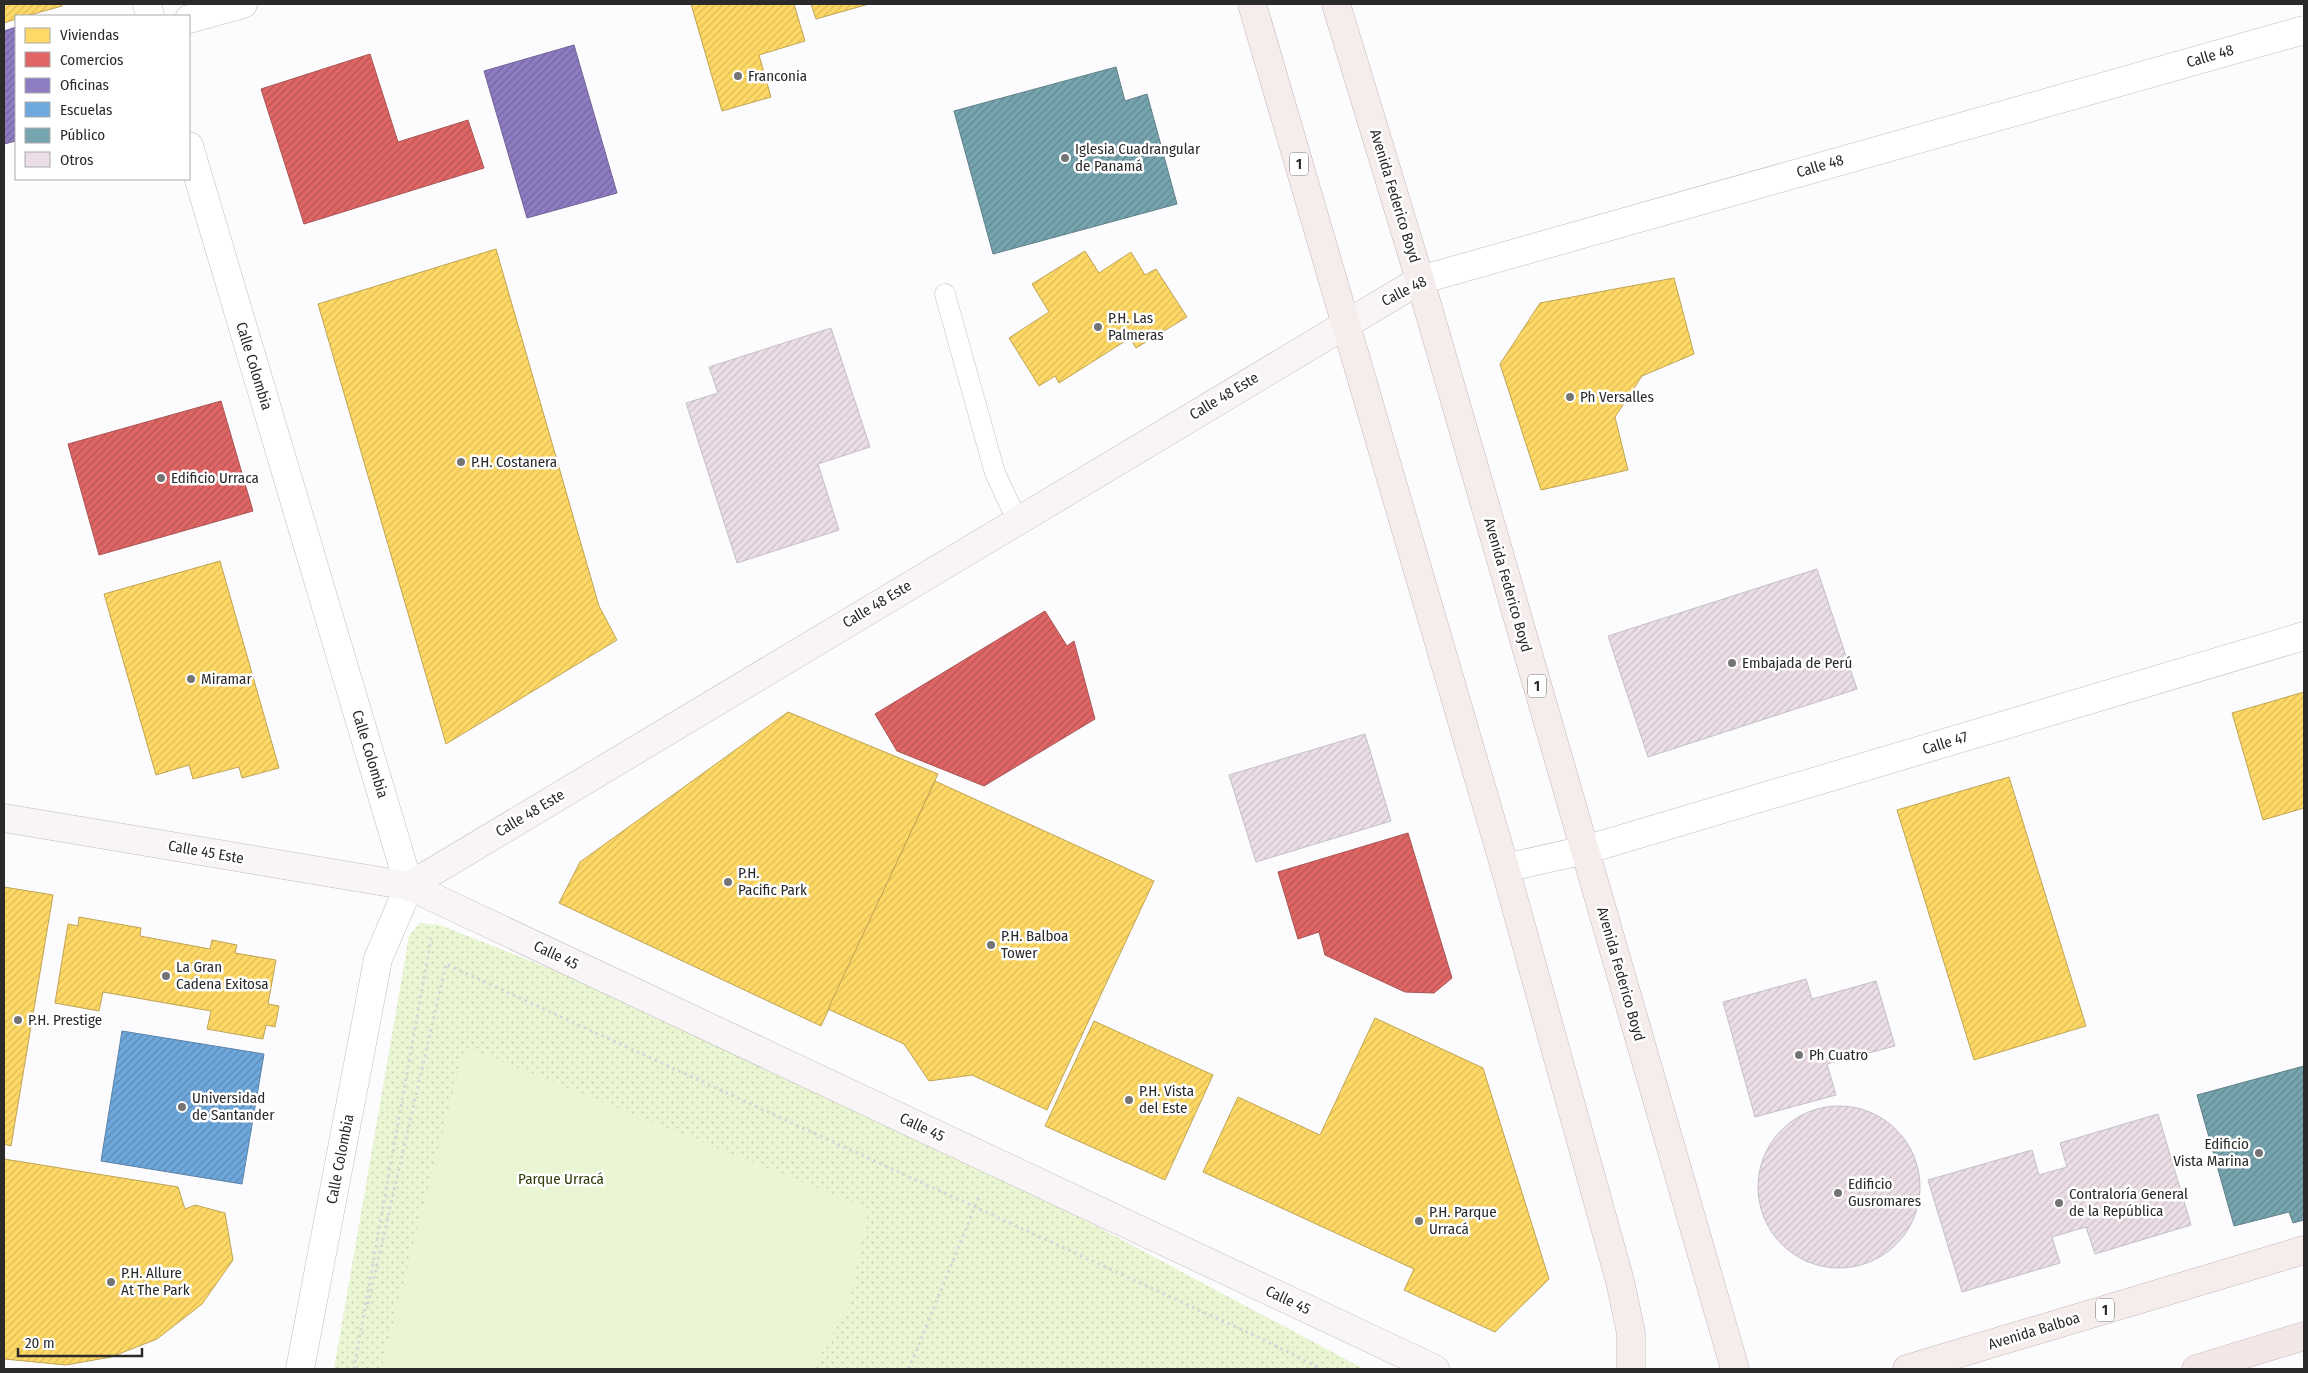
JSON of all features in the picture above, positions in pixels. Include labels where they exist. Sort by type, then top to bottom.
[{"type":"highway","points":[[2196,1369],[2303,1336]]},
{"type":"main road","name":"1","points":[[1252,4],[1505,868],[1620,1281],[1631,1333],[1631,1369]]},
{"type":"main road","name":"Avenida Federico Boyd","points":[[1336,4],[1420,280],[1735,1369]]},
{"type":"main road","name":"Calle 48","points":[[1345,324],[1420,280]]},
{"type":"main road","name":"Calle 48 Este","points":[[409,886],[1345,324]]},
{"type":"main road","name":"Calle 45 Este","points":[[4,818],[409,886]]},
{"type":"main road","name":"Calle 45","points":[[409,886],[1435,1369]]},
{"type":"main road","name":"Avenida Balboa","points":[[1907,1369],[2304,1250]]},
{"type":"street","points":[[190,20],[243,4]]},
{"type":"street","name":"Calle 48","points":[[1420,280],[2304,30]]},
{"type":"street","name":"Calle Colombia","points":[[190,149],[409,886],[378,959],[300,1369]]},
{"type":"street","name":"Calle 47","points":[[1505,868],[1585,850],[2304,636]]},
{"type":"lane","points":[[945,294],[995,473],[1017,520]]},
{"type":"path","points":[[354,1369],[431,938],[440,943]]},
{"type":"path","points":[[359,1342],[446,964],[1260,1338],[1320,1369]]},
{"type":"path","points":[[909,1369],[981,1192],[990,1196]]},
{"type":"green space","name":"Parque Urracá","points":[[420,923],[440,925],[802,1069],[1364,1369],[334,1369],[409,936]]},
{"type":"green space","points":[[465,1047],[869,1209],[848,1307],[812,1369],[381,1369]]},
{"type":"building: Viviendas","points":[[4,4],[61,4],[62,6],[30,15],[15,15],[15,19],[4,23]]},
{"type":"building: Viviendas","name":"Franconia","points":[[691,4],[794,4],[805,41],[759,55],[771,97],[722,111]]},
{"type":"building: Viviendas","points":[[811,4],[869,4],[816,19]]},
{"type":"building: Viviendas","name":"P.H. Costanera","points":[[496,249],[599,606],[617,640],[446,744],[318,304]]},
{"type":"building: Viviendas","name":"P.H. Las Palmeras","points":[[1085,251],[1099,273],[1131,252],[1145,275],[1156,269],[1187,317],[1136,348],[1130,338],[1059,383],[1055,376],[1039,386],[1009,338],[1049,312],[1032,284]]},
{"type":"building: Viviendas","name":"Ph Versalles","points":[[1674,278],[1694,354],[1642,376],[1615,417],[1628,470],[1541,490],[1500,364],[1540,303]]},
{"type":"building: Viviendas","name":"Miramar","points":[[220,561],[279,768],[242,778],[239,767],[193,779],[189,765],[156,775],[104,594]]},
{"type":"building: Viviendas","points":[[2304,692],[2304,808],[2263,820],[2232,713]]},
{"type":"building: Viviendas","name":"P.H. Pacific Park","points":[[788,712],[938,774],[821,1026],[559,903],[580,862]]},
{"type":"building: Viviendas","points":[[2009,777],[2086,1026],[1974,1060],[1897,810]]},
{"type":"building: Viviendas","name":"P.H. Balboa Tower","points":[[935,781],[1154,881],[1047,1110],[972,1075],[929,1081],[904,1044],[828,1009]]},
{"type":"building: Viviendas","name":"P.H. Prestige","points":[[4,887],[53,895],[11,1146],[4,1144]]},
{"type":"building: Viviendas","name":"La Gran Cadena Exitosa","points":[[79,917],[141,928],[140,936],[210,949],[212,940],[237,945],[235,953],[276,960],[268,1004],[279,1006],[275,1027],[266,1025],[263,1039],[207,1029],[211,1011],[103,992],[99,1011],[55,1003],[68,924],[78,926]]},
{"type":"building: Viviendas","name":"P.H. Parque Urracá","points":[[1375,1018],[1483,1068],[1549,1279],[1495,1332],[1404,1290],[1414,1269],[1203,1172],[1238,1097],[1320,1135]]},
{"type":"building: Viviendas","name":"P.H. Vista del Este","points":[[1094,1021],[1213,1075],[1165,1180],[1045,1126]]},
{"type":"building: Viviendas","name":"P.H. Allure At The Park","points":[[4,1159],[178,1187],[185,1209],[195,1205],[225,1213],[233,1260],[202,1304],[157,1339],[111,1357],[66,1365],[4,1359]]},
{"type":"building: Comercios","points":[[370,54],[398,142],[468,120],[484,168],[304,224],[261,89]]},
{"type":"building: Comercios","name":"Edificio Urraca","points":[[221,401],[253,511],[99,555],[68,444]]},
{"type":"building: Comercios","points":[[1045,611],[1067,646],[1074,641],[1095,719],[984,786],[897,751],[875,714]]},
{"type":"building: Comercios","points":[[1408,833],[1452,978],[1434,993],[1405,992],[1325,955],[1319,932],[1298,939],[1278,872]]},
{"type":"building: Oficinas","points":[[15,27],[15,141],[4,144],[4,31]]},
{"type":"building: Oficinas","points":[[574,45],[617,193],[527,218],[484,71]]},
{"type":"building: Escuelas","name":"Universidad de Santander","points":[[122,1031],[264,1054],[242,1184],[101,1161]]},
{"type":"building: Público","name":"Iglesia Cuadrangular de Panamá","points":[[1116,67],[1125,101],[1147,94],[1177,204],[993,254],[954,111]]},
{"type":"building: Público","name":"Edificio Vista Marina","points":[[2304,1066],[2304,1220],[2293,1223],[2289,1212],[2234,1226],[2197,1095]]},
{"type":"building: Otros","points":[[831,328],[870,447],[818,464],[839,530],[737,563],[686,403],[718,393],[709,367]]},
{"type":"building: Otros","name":"Embajada de Perú","points":[[1817,569],[1857,689],[1648,757],[1608,636]]},
{"type":"building: Otros","points":[[1365,734],[1391,821],[1256,862],[1229,775]]},
{"type":"building: Otros","name":"Ph Cuatro","points":[[1806,979],[1812,999],[1876,981],[1895,1046],[1827,1064],[1836,1095],[1755,1117],[1723,1002]]},
{"type":"building: Otros","name":"Edificio Gusromares","points":[[1847,1106],[1863,1109],[1877,1115],[1897,1129],[1907,1142],[1917,1163],[1920,1187],[1917,1211],[1907,1232],[1897,1245],[1884,1255],[1863,1265],[1831,1268],[1815,1265],[1801,1259],[1787,1250],[1776,1239],[1761,1211],[1758,1179],[1761,1163],[1767,1149],[1776,1135],[1787,1124],[1815,1109]]},
{"type":"building: Otros","name":"Contraloría General de la República","points":[[2158,1114],[2191,1225],[2095,1254],[2086,1227],[2052,1237],[2060,1263],[1962,1292],[1928,1180],[2032,1150],[2039,1175],[2067,1167],[2060,1143]]},
{"type":"place","name":"Franconia","points":[[738,76]]},
{"type":"place","name":"Iglesia Cuadrangular de Panamá","points":[[1065,158]]},
{"type":"place","name":"P.H. Las Palmeras","points":[[1098,327]]},
{"type":"place","name":"Ph Versalles","points":[[1570,397]]},
{"type":"place","name":"P.H. Costanera","points":[[461,462]]},
{"type":"place","name":"Edificio Urraca","points":[[161,478]]},
{"type":"place","name":"Embajada de Perú","points":[[1732,663]]},
{"type":"place","name":"Miramar","points":[[191,679]]},
{"type":"place","name":"P.H. Pacific Park","points":[[728,882]]},
{"type":"place","name":"P.H. Balboa Tower","points":[[991,945]]},
{"type":"place","name":"La Gran Cadena Exitosa","points":[[166,976]]},
{"type":"place","name":"P.H. Prestige","points":[[18,1020]]},
{"type":"place","name":"Ph Cuatro","points":[[1799,1055]]},
{"type":"place","name":"P.H. Vista del Este","points":[[1129,1100]]},
{"type":"place","name":"Universidad de Santander","points":[[182,1107]]},
{"type":"place","name":"Edificio Vista Marina","points":[[2259,1153]]},
{"type":"place","name":"Edificio Gusromares","points":[[1838,1193]]},
{"type":"place","name":"Contraloría General de la República","points":[[2059,1203]]},
{"type":"place","name":"P.H. Parque Urracá","points":[[1419,1221]]},
{"type":"place","name":"P.H. Allure At The Park","points":[[111,1282]]}]
